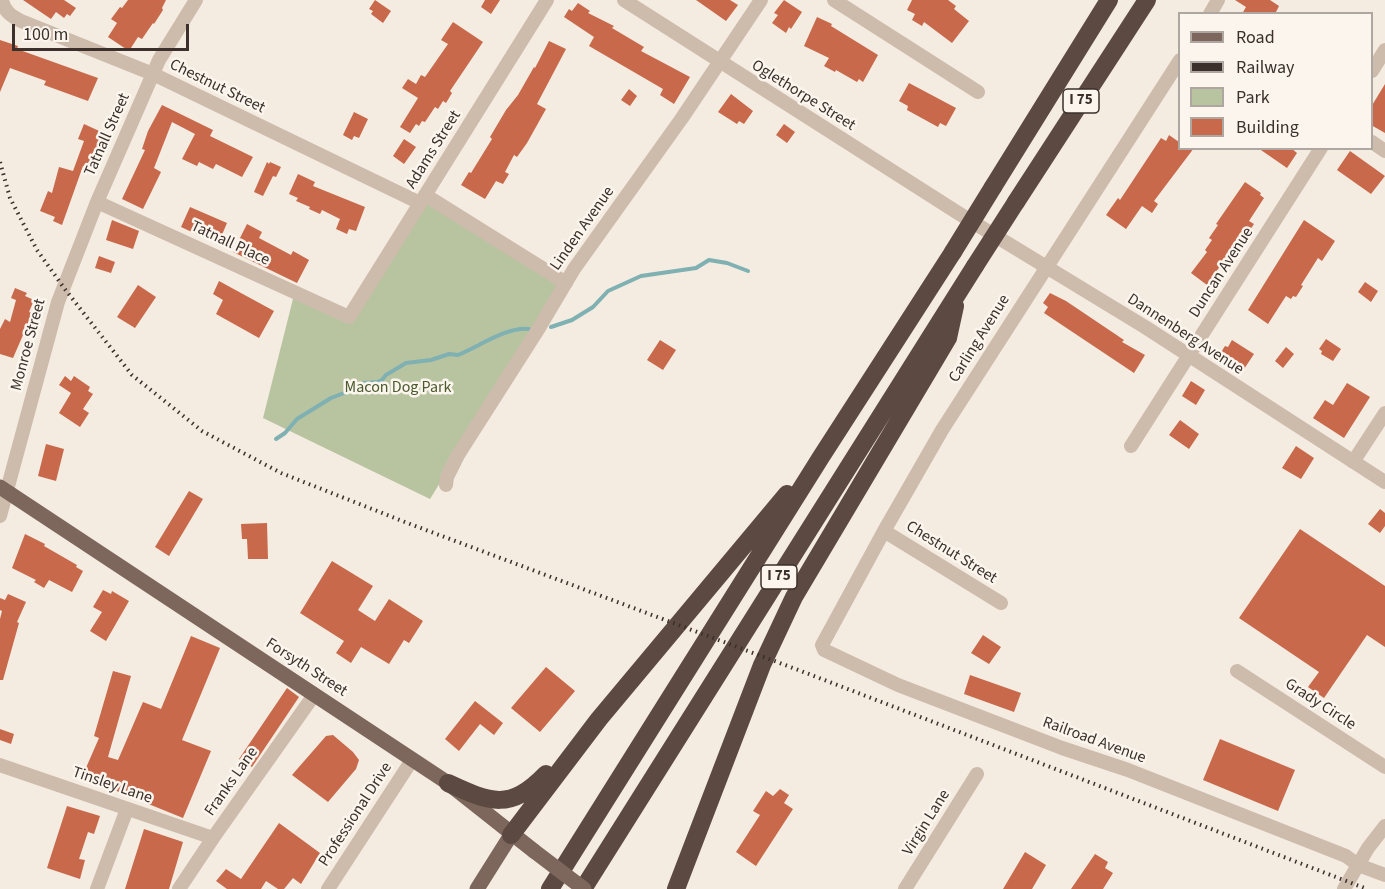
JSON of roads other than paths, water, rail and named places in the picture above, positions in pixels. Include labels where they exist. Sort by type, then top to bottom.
[{"type":"highway","name":"I 75","points":[[550,889],[821,457],[953,252],[1109,0]]},
{"type":"highway","name":"I 75","points":[[583,889],[975,266],[1147,0]]},
{"type":"highway","points":[[676,889],[769,650],[811,566],[948,338],[958,293]]},
{"type":"highway","points":[[511,835],[599,719],[759,526],[821,457]]},
{"type":"highway","points":[[448,783],[493,800],[520,796],[537,783],[599,719]]},
{"type":"main road","name":"Forsyth Street","points":[[4,490],[448,783],[511,835],[583,889]]},
{"type":"main road","points":[[477,889],[511,835]]},
{"type":"street","name":"Tatnall Street","points":[[63,288],[97,202],[159,60],[196,0]]},
{"type":"street","name":"Adams Street","points":[[349,317],[547,0]]},
{"type":"street","name":"Oglethorpe Street","points":[[624,0],[966,218]]},
{"type":"street","name":"Linden Avenue","points":[[446,485],[447,477],[458,455],[574,268],[761,0]]},
{"type":"street","points":[[834,0],[978,92]]},
{"type":"street","name":"Chestnut Street","points":[[2,1],[9,15],[21,21],[153,74],[422,199],[566,283]]},
{"type":"street","points":[[1373,68],[1385,50]]},
{"type":"street","name":"Carling Avenue","points":[[822,645],[942,430],[1178,62]]},
{"type":"street","name":"Duncan Avenue","points":[[1131,446],[1321,150]]},
{"type":"street","name":"Tatnall Place","points":[[97,202],[349,317]]},
{"type":"street","name":"Dannenberg Avenue","points":[[966,218],[1046,266],[1385,482]]},
{"type":"street","name":"Monroe Street","points":[[0,516],[4,490],[63,288]]},
{"type":"street","points":[[1353,462],[1385,413]]},
{"type":"street","name":"Chestnut Street","points":[[884,531],[1000,603]]},
{"type":"street","name":"Railroad Avenue","points":[[822,645],[824,650],[898,685],[1062,748],[1128,770],[1346,856],[1358,865],[1385,875]]},
{"type":"street","name":"Grady Circle","points":[[1238,671],[1385,767]]},
{"type":"street","name":"Franks Lane","points":[[179,889],[314,695]]},
{"type":"street","name":"Professional Drive","points":[[327,889],[412,760]]},
{"type":"street","name":"Tinsley Lane","points":[[0,765],[213,838]]},
{"type":"street","name":"Virgin Lane","points":[[905,889],[977,774]]},
{"type":"street","points":[[97,889],[127,809]]},
{"type":"street","points":[[1344,889],[1368,848],[1385,826]]},
{"type":"waterway","points":[[551,327],[572,320],[593,307],[608,291],[641,276],[696,268],[709,260],[727,263],[748,271]]},
{"type":"waterway","points":[[276,439],[285,433],[297,419],[331,398],[364,383],[382,380],[406,363],[431,360],[449,354],[458,355],[503,334],[529,329]]},
{"type":"railway","points":[[0,162],[10,198],[37,250],[64,288],[132,375],[202,431],[281,473],[410,524],[801,671],[1367,889]]},
{"type":"park label","name":"Macon Dog Park","points":[[398,388]]}]
